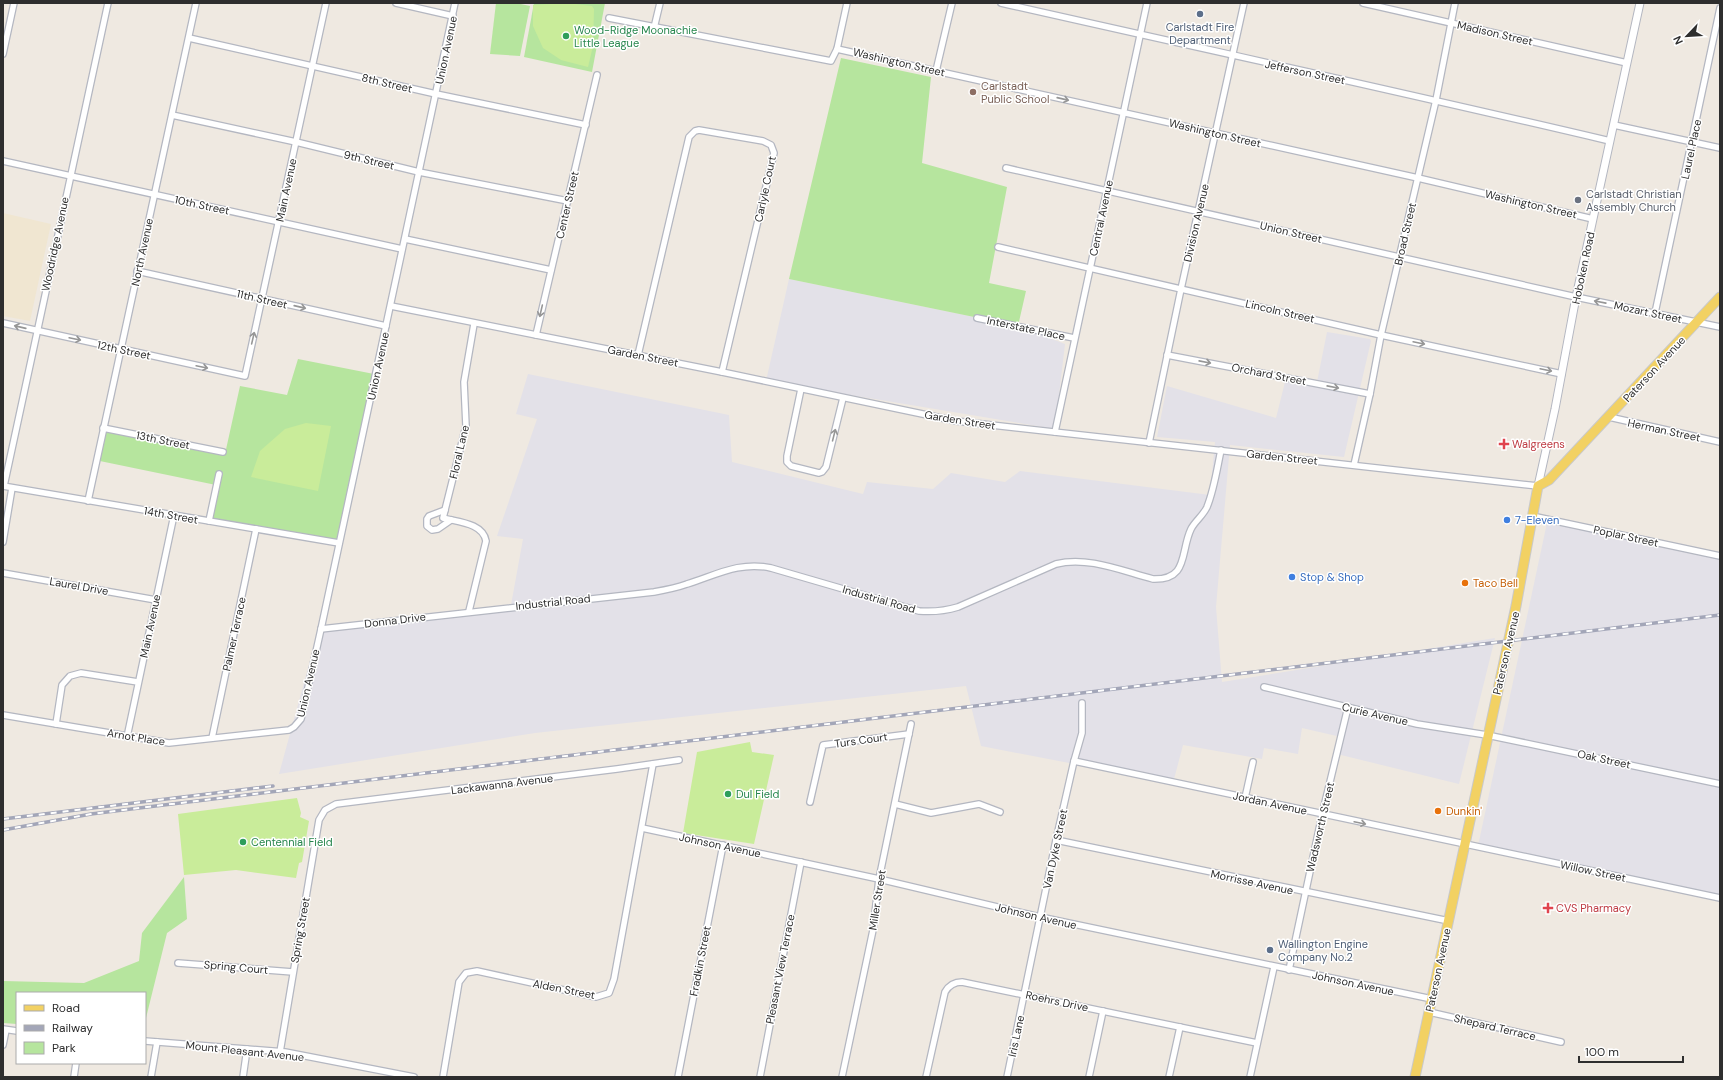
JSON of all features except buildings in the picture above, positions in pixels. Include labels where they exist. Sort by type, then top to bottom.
[{"type":"main road","name":"Paterson Avenue","points":[[1415,1077],[1466,845],[1487,735],[1516,606],[1538,486],[1549,480],[1720,297]]},
{"type":"street","points":[[3,54],[14,3]]},
{"type":"street","name":"Woodridge Avenue","points":[[4,486],[108,3]]},
{"type":"street","name":"North Avenue","points":[[88,501],[196,3]]},
{"type":"street","name":"Main Avenue","points":[[245,376],[326,3]]},
{"type":"street","points":[[396,3],[453,16]]},
{"type":"street","name":"Union Avenue","points":[[294,727],[301,719],[455,3]]},
{"type":"street","points":[[654,28],[660,3]]},
{"type":"street","points":[[609,18],[654,28],[831,61],[837,49],[847,3]]},
{"type":"street","points":[[936,71],[952,3]]},
{"type":"street","name":"Jefferson Street","points":[[1001,3],[1232,56],[1436,100],[1610,141]]},
{"type":"street","name":"Central Avenue","points":[[1054,432],[1147,3]]},
{"type":"street","name":"Division Avenue","points":[[1149,443],[1180,289],[1199,212],[1244,3]]},
{"type":"street","name":"Madison Street","points":[[1363,3],[1627,62]]},
{"type":"street","name":"Broad Street","points":[[1354,465],[1370,394],[1381,335],[1436,100],[1455,3]]},
{"type":"street","name":"Hoboken Road","points":[[1538,486],[1562,374],[1576,297],[1640,3]]},
{"type":"street","name":"Laurel Place","points":[[1655,313],[1693,142],[1720,8]]},
{"type":"street","name":"8th Street","points":[[189,38],[436,94],[586,125]]},
{"type":"street","name":"Washington Street","points":[[837,49],[1418,178],[1593,219]]},
{"type":"street","name":"Center Street","points":[[536,335],[597,75]]},
{"type":"street","name":"9th Street","points":[[172,115],[296,142],[419,172],[568,201]]},
{"type":"street","points":[[1614,125],[1720,148]]},
{"type":"street","name":"Carlyle Court","points":[[638,355],[689,137],[695,131],[699,130],[763,141],[771,145],[774,153],[722,372]]},
{"type":"street","name":"10th Street","points":[[3,161],[402,249]]},
{"type":"street","name":"Union Street","points":[[1006,168],[1576,297]]},
{"type":"street","points":[[405,239],[552,270]]},
{"type":"street","name":"Lincoln Street","points":[[998,247],[1381,335],[1562,374]]},
{"type":"street","name":"11th Street","points":[[138,271],[386,326]]},
{"type":"street","name":"Mozart Street","points":[[1576,297],[1720,327]]},
{"type":"street","name":"Garden Street","points":[[391,306],[474,324],[722,372],[956,422],[1538,486]]},
{"type":"street","name":"Interstate Place","points":[[977,318],[1074,338]]},
{"type":"street","name":"12th Street","points":[[3,323],[245,376]]},
{"type":"street","name":"Floral Lane","points":[[445,510],[466,426],[464,382],[474,324]]},
{"type":"street","name":"Orchard Street","points":[[1167,355],[1370,394]]},
{"type":"street","points":[[801,389],[787,456],[787,462],[791,466],[819,472],[822,472],[826,468],[843,398]]},
{"type":"street","name":"Herman Street","points":[[1609,417],[1720,442]]},
{"type":"street","name":"13th Street","points":[[103,428],[223,452]]},
{"type":"street","name":"Industrial Road","points":[[468,611],[654,592],[687,584],[731,568],[743,566],[771,568],[919,611],[930,612],[958,607],[1056,564],[1067,561],[1085,561],[1153,579],[1160,579],[1173,574],[1182,565],[1192,528],[1207,507],[1221,450]]},
{"type":"street","points":[[209,521],[218,474]]},
{"type":"street","name":"14th Street","points":[[4,486],[339,543]]},
{"type":"street","points":[[3,542],[12,488]]},
{"type":"street","points":[[445,510],[429,516],[427,519],[427,526],[432,530],[436,530],[452,520]]},
{"type":"street","points":[[445,510],[443,518],[476,527],[483,532],[485,536],[486,541],[468,611]]},
{"type":"street","name":"Main Avenue","points":[[127,736],[174,515]]},
{"type":"street","name":"Poplar Street","points":[[1532,516],[1720,556]]},
{"type":"street","name":"Palmer Terrace","points":[[212,738],[256,529]]},
{"type":"street","name":"Laurel Drive","points":[[3,573],[156,600]]},
{"type":"street","name":"Donna Drive","points":[[321,629],[468,611]]},
{"type":"street","points":[[56,724],[62,685],[70,676],[81,673],[138,682]]},
{"type":"street","name":"Curie Avenue","points":[[1264,687],[1417,724],[1487,735]]},
{"type":"street","name":"Van Dyke Street","points":[[1025,995],[1056,840],[1082,733],[1082,703]]},
{"type":"street","name":"Wadsworth Street","points":[[1288,970],[1322,815],[1348,708]]},
{"type":"street","name":"Arnot Place","points":[[3,715],[169,743],[289,730],[294,727]]},
{"type":"street","name":"Miller Street","points":[[842,1077],[873,930],[879,879],[911,724]]},
{"type":"street","name":"Turs Court","points":[[810,802],[823,745],[908,734]]},
{"type":"street","name":"Oak Street","points":[[1487,735],[1720,784]]},
{"type":"street","name":"Lackawanna Avenue","points":[[325,810],[336,804],[679,760]]},
{"type":"street","name":"Jordan Avenue","points":[[1074,761],[1466,845]]},
{"type":"street","points":[[1245,798],[1253,762]]},
{"type":"street","name":"Alden Street","points":[[444,1077],[459,982],[466,973],[476,971],[596,997],[609,993],[614,979],[653,764]]},
{"type":"street","points":[[895,804],[931,812],[979,804],[1000,812]]},
{"type":"street","name":"Spring Street","points":[[280,1052],[319,820],[325,810]]},
{"type":"street","name":"Johnson Avenue","points":[[642,828],[879,879],[1040,917],[1432,999]]},
{"type":"street","name":"Morrisse Avenue","points":[[1056,840],[1449,921]]},
{"type":"street","name":"Fradkin Street","points":[[678,1077],[723,845]]},
{"type":"street","name":"Willow Street","points":[[1466,845],[1720,898]]},
{"type":"street","name":"Pleasant View Terrace","points":[[760,1077],[801,862]]},
{"type":"street","name":"Spring Court","points":[[178,963],[293,972]]},
{"type":"street","points":[[1250,1077],[1274,967]]},
{"type":"street","name":"Roehrs Drive","points":[[926,1077],[945,992],[952,984],[962,982],[1257,1043]]},
{"type":"street","name":"Iris Lane","points":[[1007,1077],[1025,995]]},
{"type":"street","points":[[1089,1077],[1103,1011]]},
{"type":"street","name":"Shepard Terrace","points":[[1429,1012],[1561,1042]]},
{"type":"street","points":[[1169,1077],[1180,1027]]},
{"type":"street","points":[[3,1045],[4,1030],[16,1031]]},
{"type":"street","name":"Mount Pleasant Avenue","points":[[146,1042],[280,1052],[414,1077]]},
{"type":"street","points":[[151,1077],[157,1042]]},
{"type":"street","points":[[243,1077],[247,1049]]},
{"type":"street","points":[[74,1077],[76,1064]]},
{"type":"shaded area","points":[[3,213],[51,224],[30,321],[3,316]]},
{"type":"shaded area","points":[[789,279],[1018,326],[1065,344],[1055,429],[766,381]]},
{"type":"shaded area","points":[[1327,332],[1370,339],[1371,341],[1344,457],[1230,445],[1216,607],[1222,682],[1495,638],[1459,784],[1337,754],[1341,737],[1302,728],[1298,754],[1264,748],[1262,759],[1183,745],[1173,783],[981,746],[966,686],[535,733],[279,774],[319,628],[511,605],[523,539],[497,536],[537,419],[516,414],[528,374],[729,415],[732,462],[863,494],[867,482],[933,489],[951,473],[1005,482],[1020,471],[1210,495],[1215,442],[1157,437],[1167,386],[1276,418],[1286,378],[1317,382]]},
{"type":"shaded area","points":[[1548,518],[1720,553],[1720,896],[1478,846]]},
{"type":"green space","points":[[496,3],[516,3],[530,6],[520,56],[490,54]]},
{"type":"green space","name":"Wood-Ridge Moonachie Little League","points":[[534,3],[605,3],[592,72],[524,57]]},
{"type":"green space","name":"Wood-Ridge Moonachie Little League","points":[[567,3],[592,6],[594,9],[593,46],[588,67],[561,60],[543,48],[533,26],[533,5]]},
{"type":"green space","points":[[841,58],[931,77],[922,163],[1007,187],[989,283],[1026,291],[1018,326],[789,279]]},
{"type":"green space","points":[[298,359],[374,374],[336,545],[207,520],[216,485],[95,460],[102,426],[225,454],[240,386],[287,395]]},
{"type":"green space","points":[[306,423],[331,426],[318,491],[251,477],[260,451],[285,429]]},
{"type":"green space","name":"Dul Field","points":[[750,742],[752,752],[774,755],[754,844],[683,833],[697,752]]},
{"type":"green space","name":"Centennial Field","points":[[297,798],[301,813],[300,817],[309,821],[302,862],[299,863],[296,878],[236,870],[184,875],[178,814]]},
{"type":"green space","points":[[184,877],[187,919],[167,933],[146,1018],[146,992],[16,992],[16,1024],[3,1023],[3,981],[84,983],[139,961],[142,933]]},
{"type":"railway","points":[[3,830],[91,814],[1720,615]]},
{"type":"railway","points":[[3,819],[273,786]]},
{"type":"place","name":"Carlstadt Fire Department","points":[[1200,14]]},
{"type":"place","name":"Wood-Ridge Moonachie Little League","points":[[566,36]]},
{"type":"place","name":"Carlstadt Public School","points":[[973,92]]},
{"type":"place","name":"Carlstadt Christian Assembly Church","points":[[1578,200]]},
{"type":"place","name":"Walgreens","points":[[1504,444]]},
{"type":"place","name":"7-Eleven","points":[[1507,520]]},
{"type":"place","name":"Stop & Shop","points":[[1292,577]]},
{"type":"place","name":"Taco Bell","points":[[1465,583]]},
{"type":"place","name":"Dul Field","points":[[728,794]]},
{"type":"place","name":"Dunkin'","points":[[1438,811]]},
{"type":"place","name":"Centennial Field","points":[[243,842]]},
{"type":"place","name":"CVS Pharmacy","points":[[1548,908]]},
{"type":"place","name":"Wallington Engine Company No.2","points":[[1270,950]]}]
